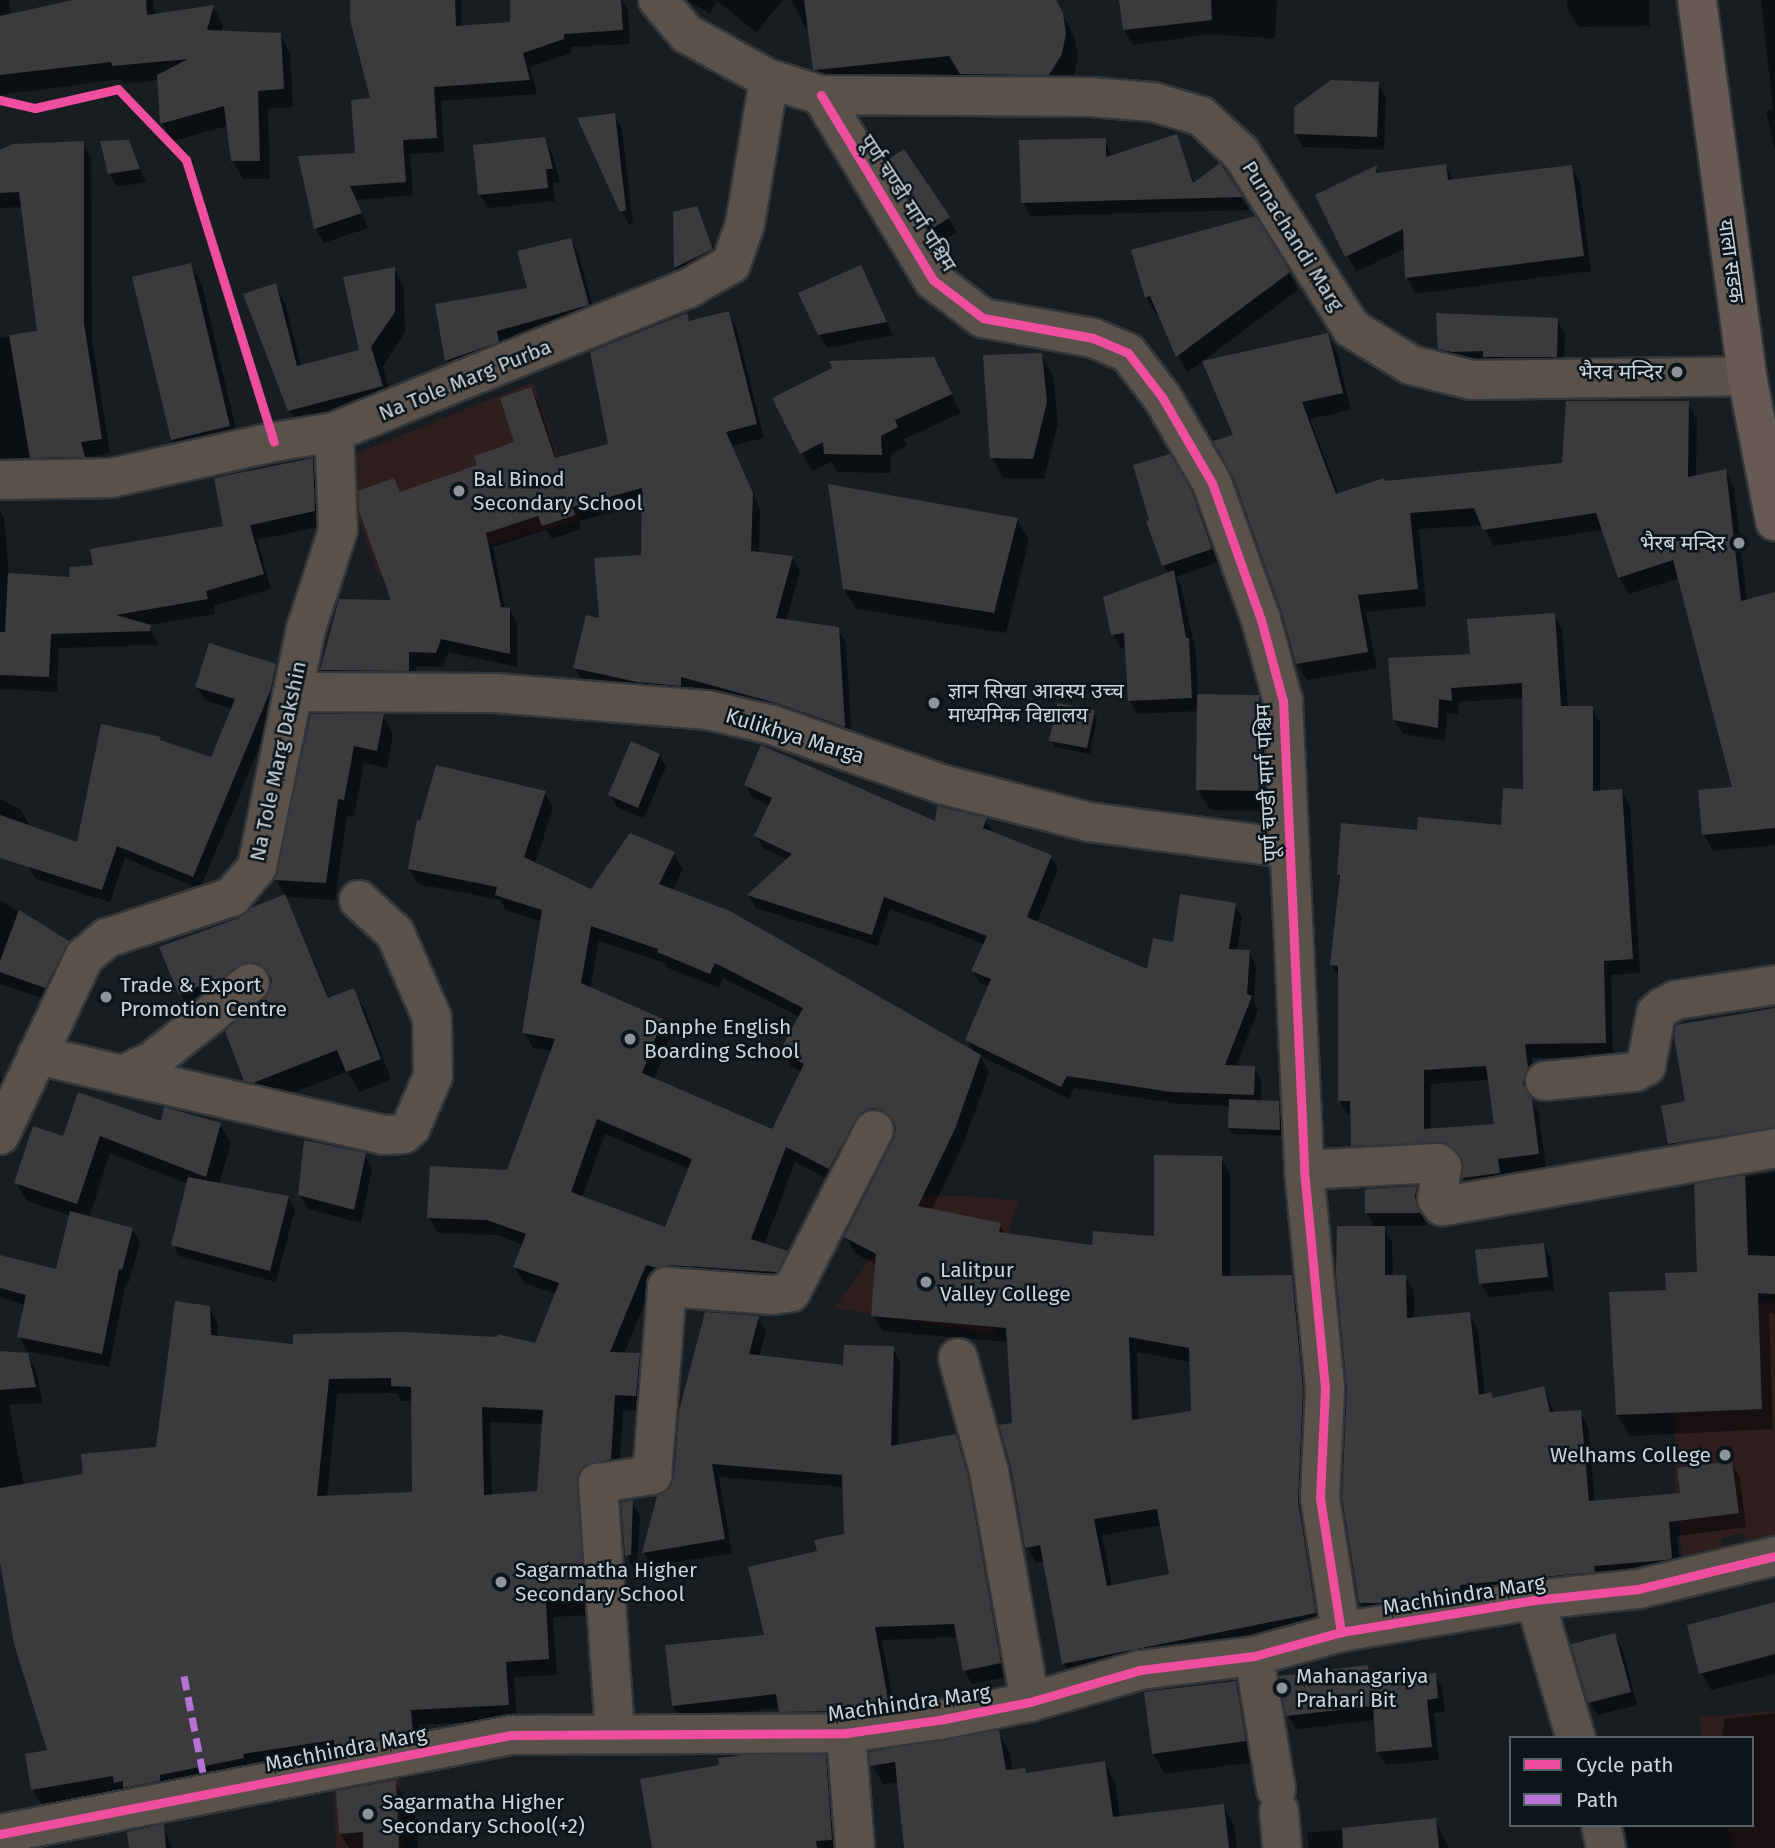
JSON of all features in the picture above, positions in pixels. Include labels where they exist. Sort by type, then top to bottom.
[{"type":"main road","name":"याला सडक","points":[[1697,0],[1747,376],[1775,521]]},
{"type":"street","name":"Purnachandi Marg","points":[[658,0],[687,34],[769,79],[821,95],[1090,97],[1153,102],[1201,116],[1241,153],[1351,328],[1411,365],[1472,380],[1747,376]]},
{"type":"street","name":"Na Tole Marg Purba","points":[[0,480],[111,478],[274,442],[334,432],[687,289],[731,264],[745,224],[769,79]]},
{"type":"street","name":"पूर्ण चण्डी मार्ग पश्चिम","points":[[821,95],[933,281],[983,318],[1093,338],[1128,354],[1162,397],[1212,483],[1261,620],[1283,701],[1287,848],[1304,1170],[1325,1388],[1320,1498],[1341,1632]]},
{"type":"street","name":"Na Tole Marg Dakshin","points":[[0,1135],[84,957],[107,939],[232,897],[257,867],[306,629],[338,530],[334,432]]},
{"type":"street","name":"Kulikhya Marga","points":[[294,692],[495,693],[708,710],[772,725],[941,784],[1089,822],[1287,848]]},
{"type":"street","points":[[37,1055],[383,1135],[404,1134],[411,1127],[433,1076],[432,1018],[395,933],[359,901]]},
{"type":"street","points":[[122,1075],[152,1061],[250,983]]},
{"type":"street","points":[[1545,1081],[1635,1072],[1646,1066],[1656,1013],[1663,1007],[1676,1000],[1775,985]]},
{"type":"street","points":[[615,1733],[598,1483],[652,1475],[667,1287],[772,1295],[791,1292],[874,1130]]},
{"type":"street","points":[[1304,1170],[1438,1163],[1442,1167],[1437,1199],[1442,1206],[1775,1148]]},
{"type":"street","points":[[958,1358],[989,1471],[1030,1702]]},
{"type":"street","name":"Machhindra Marg","points":[[0,1834],[511,1734],[846,1733],[939,1720],[1030,1702],[1140,1670],[1254,1656],[1341,1632],[1535,1600],[1637,1589],[1775,1556]]},
{"type":"street","points":[[1535,1600],[1575,1736]]},
{"type":"street","points":[[1254,1656],[1279,1816]]},
{"type":"street","points":[[846,1733],[855,1848]]},
{"type":"street","points":[[1601,1827],[1606,1848]]},
{"type":"shaded area","name":"Bal Binod Secondary School","points":[[533,382],[580,520],[378,574],[338,461]]},
{"type":"shaded area","name":"Lalitpur Valley College","points":[[917,1196],[970,1196],[1019,1201],[1000,1255],[994,1334],[834,1308]]},
{"type":"shaded area","name":"Welhams College","points":[[1775,1302],[1775,1542],[1746,1546],[1744,1534],[1721,1538],[1724,1552],[1682,1557],[1675,1486],[1675,1325],[1734,1303]]},
{"type":"shaded area","points":[[1775,1711],[1775,1848],[1733,1848],[1727,1827],[1754,1827],[1754,1736],[1702,1736],[1698,1717]]},
{"type":"shaded area","name":"Sagarmatha Higher Secondary School(+2)","points":[[399,1778],[403,1848],[336,1848],[333,1781]]},
{"type":"building","points":[[73,0],[146,0],[147,15],[214,5],[207,30],[281,33],[284,89],[258,91],[260,161],[231,161],[224,106],[160,124],[157,75],[188,59],[112,66],[111,62],[0,75],[0,16]]},
{"type":"building","points":[[350,0],[455,0],[456,26],[510,22],[510,0],[621,0],[623,30],[564,34],[564,39],[523,53],[530,80],[434,87],[437,138],[403,140],[406,182],[350,186],[362,213],[314,229],[298,156],[355,153],[351,100],[370,98],[350,20]]},
{"type":"building","points":[[804,0],[1056,0],[1063,13],[1066,33],[1062,54],[1049,75],[960,74],[949,56],[813,70]]},
{"type":"building","points":[[1119,0],[1211,0],[1212,20],[1123,30]]},
{"type":"building","points":[[1331,80],[1379,82],[1377,137],[1294,134],[1294,107]]},
{"type":"building","points":[[615,113],[626,210],[620,212],[577,118]]},
{"type":"building","points":[[1177,134],[1193,183],[1220,163],[1243,197],[1021,203],[1019,140],[1106,138],[1106,157]]},
{"type":"building","points":[[545,137],[553,169],[546,169],[548,188],[478,195],[473,145]]},
{"type":"building","points":[[129,140],[140,169],[108,174],[100,141]]},
{"type":"building","points":[[84,141],[84,323],[102,439],[81,442],[85,457],[30,458],[9,335],[37,331],[19,192],[0,193],[0,150],[13,144]]},
{"type":"building","points":[[904,149],[950,217],[929,231],[886,161]]},
{"type":"building","points":[[1446,164],[1448,180],[1572,165],[1584,256],[1405,278],[1403,229],[1345,257],[1315,195],[1377,165],[1376,173]]},
{"type":"building","points":[[697,206],[713,249],[674,268],[673,212]]},
{"type":"building","points":[[1255,216],[1290,272],[1176,357],[1150,296],[1145,298],[1131,250]]},
{"type":"building","points":[[571,238],[589,305],[497,331],[499,342],[445,361],[435,304],[527,288],[517,251]]},
{"type":"building","points":[[191,263],[230,426],[171,440],[132,277]]},
{"type":"building","points":[[861,265],[887,322],[818,335],[798,293]]},
{"type":"building","points":[[395,267],[395,312],[371,347],[383,386],[288,411],[243,294],[276,283],[297,366],[359,350],[343,277]]},
{"type":"building","points":[[729,311],[757,424],[726,432],[753,493],[751,551],[793,556],[776,618],[839,627],[845,727],[779,704],[681,677],[681,686],[637,682],[573,668],[586,615],[599,618],[594,558],[641,555],[642,488],[572,507],[575,515],[542,526],[538,516],[486,533],[501,607],[510,608],[510,654],[441,639],[436,653],[409,652],[409,671],[320,670],[339,599],[391,600],[359,511],[358,491],[394,478],[400,492],[477,465],[474,456],[514,442],[500,398],[531,387],[555,458],[608,444],[590,352],[687,313],[689,321]]},
{"type":"building","points":[[1436,313],[1558,318],[1557,357],[1483,357],[1483,351],[1452,352],[1438,349]]},
{"type":"building","points":[[1328,333],[1343,393],[1302,402],[1336,494],[1384,478],[1385,481],[1562,463],[1566,401],[1689,401],[1688,477],[1726,469],[1741,601],[1775,592],[1775,828],[1702,835],[1698,790],[1732,787],[1673,560],[1618,578],[1596,513],[1483,530],[1474,508],[1410,513],[1418,589],[1358,595],[1368,652],[1296,664],[1282,613],[1233,476],[1213,441],[1233,435],[1202,361]]},
{"type":"building","points":[[1042,353],[1047,402],[1033,459],[990,458],[983,355]]},
{"type":"building","points":[[934,357],[952,394],[895,420],[898,427],[881,436],[882,455],[824,454],[823,442],[800,454],[772,398],[832,368],[829,361]]},
{"type":"building","points":[[1170,454],[1192,492],[1212,549],[1162,566],[1146,521],[1149,520],[1133,465]]},
{"type":"building","points":[[313,458],[315,511],[250,525],[264,574],[206,591],[208,599],[116,615],[151,625],[150,631],[51,634],[49,677],[0,675],[0,632],[5,632],[8,573],[70,577],[69,567],[93,565],[90,549],[223,526],[214,478]]},
{"type":"building","points":[[828,484],[1018,518],[994,613],[843,589]]},
{"type":"building","points":[[1174,570],[1186,638],[1189,638],[1192,698],[1128,701],[1124,633],[1111,635],[1103,597]]},
{"type":"building","points":[[1555,613],[1561,706],[1593,706],[1593,791],[1622,789],[1633,959],[1604,961],[1606,1043],[1525,1044],[1528,1068],[1523,1084],[1532,1098],[1539,1154],[1498,1159],[1500,1173],[1462,1178],[1463,1160],[1445,1142],[1351,1146],[1350,1101],[1338,1101],[1338,966],[1330,965],[1340,875],[1337,875],[1341,823],[1417,830],[1418,817],[1501,825],[1503,788],[1523,789],[1522,683],[1451,688],[1452,701],[1439,699],[1438,728],[1393,720],[1388,658],[1470,654],[1467,619]],"holes":[[[1486,1066],[1494,1124],[1424,1129],[1424,1070]]]},
{"type":"building","points":[[209,643],[276,664],[271,689],[193,877],[117,846],[102,890],[0,858],[0,815],[77,842],[101,724],[161,737],[160,740],[211,757],[235,699],[195,687]]},
{"type":"building","points":[[1197,694],[1259,695],[1265,791],[1196,790]]},
{"type":"building","points":[[1057,703],[1095,710],[1087,748],[1049,741]]},
{"type":"building","points":[[311,714],[384,714],[377,751],[354,746],[344,800],[338,799],[326,883],[274,880]]},
{"type":"building","points":[[631,741],[660,754],[638,808],[608,795]]},
{"type":"building","points":[[761,745],[935,821],[937,806],[987,818],[983,828],[1052,855],[1027,917],[1147,969],[1153,938],[1173,942],[1180,894],[1236,903],[1229,949],[1250,950],[1247,994],[1252,996],[1225,1065],[1255,1066],[1254,1095],[1171,1092],[1067,1076],[1061,1087],[965,1040],[991,979],[971,971],[987,936],[884,897],[872,935],[747,895],[792,854],[754,836],[772,798],[744,785]]},
{"type":"building","points":[[436,765],[546,791],[524,857],[591,889],[630,833],[675,852],[659,884],[730,911],[981,1055],[955,1129],[918,1206],[1001,1223],[999,1232],[1092,1245],[1093,1231],[1154,1236],[1154,1155],[1222,1156],[1222,1276],[1292,1275],[1303,1389],[1298,1501],[1316,1613],[1062,1664],[1040,1545],[1025,1548],[1011,1467],[999,1425],[1012,1423],[1006,1328],[871,1316],[876,1254],[844,1237],[894,1139],[896,1128],[892,1118],[883,1110],[872,1108],[862,1112],[855,1120],[829,1169],[786,1147],[751,1239],[788,1251],[777,1272],[669,1265],[657,1268],[646,1265],[610,1352],[640,1353],[636,1396],[615,1395],[611,1459],[585,1465],[578,1475],[584,1600],[546,1602],[549,1659],[506,1662],[509,1705],[411,1710],[413,1732],[334,1747],[334,1740],[243,1754],[244,1758],[160,1775],[160,1781],[123,1788],[123,1781],[114,1783],[113,1776],[31,1790],[25,1754],[47,1750],[14,1644],[0,1562],[0,1488],[83,1474],[81,1454],[156,1447],[175,1301],[210,1306],[211,1335],[293,1344],[293,1334],[404,1332],[497,1337],[498,1334],[535,1343],[559,1283],[513,1267],[526,1234],[487,1220],[427,1218],[430,1166],[507,1170],[555,1039],[522,1033],[542,910],[495,895],[497,887],[408,869],[417,820],[420,821]],"holes":[[[591,926],[658,949],[657,952],[710,974],[715,963],[803,1008],[780,1051],[804,1064],[772,1129],[642,1073],[663,1019],[581,983]],[[597,1119],[692,1159],[665,1227],[571,1192]],[[1129,1337],[1189,1348],[1191,1411],[1132,1420]],[[391,1378],[391,1386],[411,1387],[412,1492],[317,1496],[329,1379]],[[482,1407],[543,1410],[537,1491],[484,1495]],[[1157,1509],[1169,1574],[1107,1586],[1094,1519]]]},
{"type":"building","points":[[285,894],[328,998],[354,988],[381,1059],[346,1072],[337,1050],[253,1083],[244,1081],[225,1031],[270,992],[272,980],[267,970],[259,963],[246,962],[208,988],[206,983],[179,995],[159,947],[239,918],[251,908]]},
{"type":"building","points":[[19,910],[69,941],[45,988],[0,972],[0,961]]},
{"type":"building","points":[[1775,1008],[1775,1127],[1668,1144],[1661,1106],[1685,1101],[1674,1036],[1676,1025]]},
{"type":"building","points":[[78,1092],[161,1121],[164,1107],[221,1123],[206,1177],[100,1136],[77,1204],[14,1183],[33,1126],[63,1136]]},
{"type":"building","points":[[1229,1099],[1279,1101],[1280,1130],[1228,1128]]},
{"type":"building","points":[[304,1140],[366,1153],[354,1210],[298,1195]]},
{"type":"building","points":[[1745,1175],[1748,1255],[1775,1256],[1775,1294],[1758,1293],[1762,1409],[1616,1415],[1609,1292],[1666,1290],[1665,1273],[1697,1272],[1694,1184]]},
{"type":"building","points":[[188,1177],[289,1196],[270,1271],[171,1245]]},
{"type":"building","points":[[1417,1186],[1415,1197],[1420,1213],[1365,1213],[1365,1189]]},
{"type":"building","points":[[70,1211],[133,1228],[122,1270],[119,1269],[102,1354],[17,1337],[26,1295],[0,1288],[0,1255],[56,1269]]},
{"type":"building","points":[[1337,1226],[1385,1226],[1385,1275],[1406,1275],[1407,1318],[1470,1312],[1479,1395],[1491,1392],[1493,1398],[1544,1386],[1550,1412],[1581,1410],[1589,1501],[1680,1493],[1677,1468],[1732,1461],[1739,1513],[1669,1522],[1672,1558],[1666,1560],[1594,1566],[1595,1572],[1460,1585],[1460,1590],[1385,1603],[1359,1603],[1342,1497],[1347,1389],[1336,1274]]},
{"type":"building","points":[[1544,1243],[1548,1277],[1479,1284],[1475,1250]]},
{"type":"building","points":[[705,1312],[759,1316],[749,1354],[843,1365],[844,1345],[894,1346],[891,1446],[956,1434],[968,1476],[1001,1663],[963,1671],[954,1624],[875,1627],[889,1705],[844,1711],[779,1712],[776,1694],[672,1706],[665,1645],[764,1635],[748,1567],[817,1551],[814,1540],[844,1534],[842,1475],[712,1464],[725,1539],[642,1553],[657,1496],[668,1490],[674,1477],[679,1411]]},
{"type":"building","points":[[0,1351],[28,1353],[36,1387],[0,1390]]},
{"type":"building","points":[[633,1500],[631,1555],[625,1556],[621,1502]]},
{"type":"building","points":[[1775,1602],[1775,1654],[1699,1674],[1687,1625]]},
{"type":"building","points":[[1615,1633],[1631,1692],[1588,1703],[1571,1644]]},
{"type":"building","points":[[1368,1665],[1370,1679],[1436,1673],[1438,1698],[1427,1700],[1432,1747],[1376,1752],[1373,1706],[1286,1716],[1279,1676]]},
{"type":"building","points":[[1236,1681],[1246,1741],[1152,1754],[1144,1692]]},
{"type":"building","points":[[999,1730],[1006,1770],[1025,1768],[1026,1773],[1105,1761],[1113,1817],[1224,1804],[1229,1848],[904,1848],[895,1762],[870,1766],[869,1752]]},
{"type":"building","points":[[744,1755],[826,1755],[832,1840],[816,1841],[817,1848],[652,1848],[640,1779],[719,1765],[718,1758]]},
{"type":"building","name":"Sagarmatha Higher Secondary School(+2)","points":[[396,1780],[399,1848],[363,1848],[363,1832],[339,1834],[336,1791]]},
{"type":"building","points":[[1436,1818],[1439,1848],[1343,1848],[1342,1828]]},
{"type":"building","points":[[164,1824],[166,1848],[129,1848],[127,1832]]},
{"type":"marked path","points":[[184,1676],[203,1773]]},
{"type":"cycle path","points":[[0,100],[35,108],[118,89],[186,160],[274,442]]},
{"type":"cycle path","points":[[821,95],[933,280],[983,318],[1093,338],[1128,353],[1162,397],[1212,483],[1261,620],[1283,701],[1304,1170],[1325,1388],[1320,1498],[1341,1632]]},
{"type":"cycle path","points":[[0,1834],[511,1735],[846,1733],[939,1720],[1030,1702],[1140,1670],[1254,1656],[1341,1632],[1535,1600],[1638,1589],[1775,1556]]},
{"type":"place","name":"भैरव मन्दिर","points":[[1677,372]]},
{"type":"place","name":"Bal Binod Secondary School","points":[[459,491]]},
{"type":"place","name":"भैरब मन्दिर","points":[[1739,543]]},
{"type":"place","name":"ज्ञान सिखा आवस्य उच्च माध्यमिक विद्यालय","points":[[934,703]]},
{"type":"place","name":"Trade & Export Promotion Centre","points":[[106,997]]},
{"type":"place","name":"Danphe English Boarding School","points":[[630,1039]]},
{"type":"place","name":"Lalitpur Valley College","points":[[926,1282]]},
{"type":"place","name":"Welhams College","points":[[1725,1455]]},
{"type":"place","name":"Sagarmatha Higher Secondary School","points":[[501,1582]]},
{"type":"place","name":"Mahanagariya Prahari Bit","points":[[1282,1688]]},
{"type":"place","name":"Sagarmatha Higher Secondary School(+2)","points":[[368,1814]]}]
